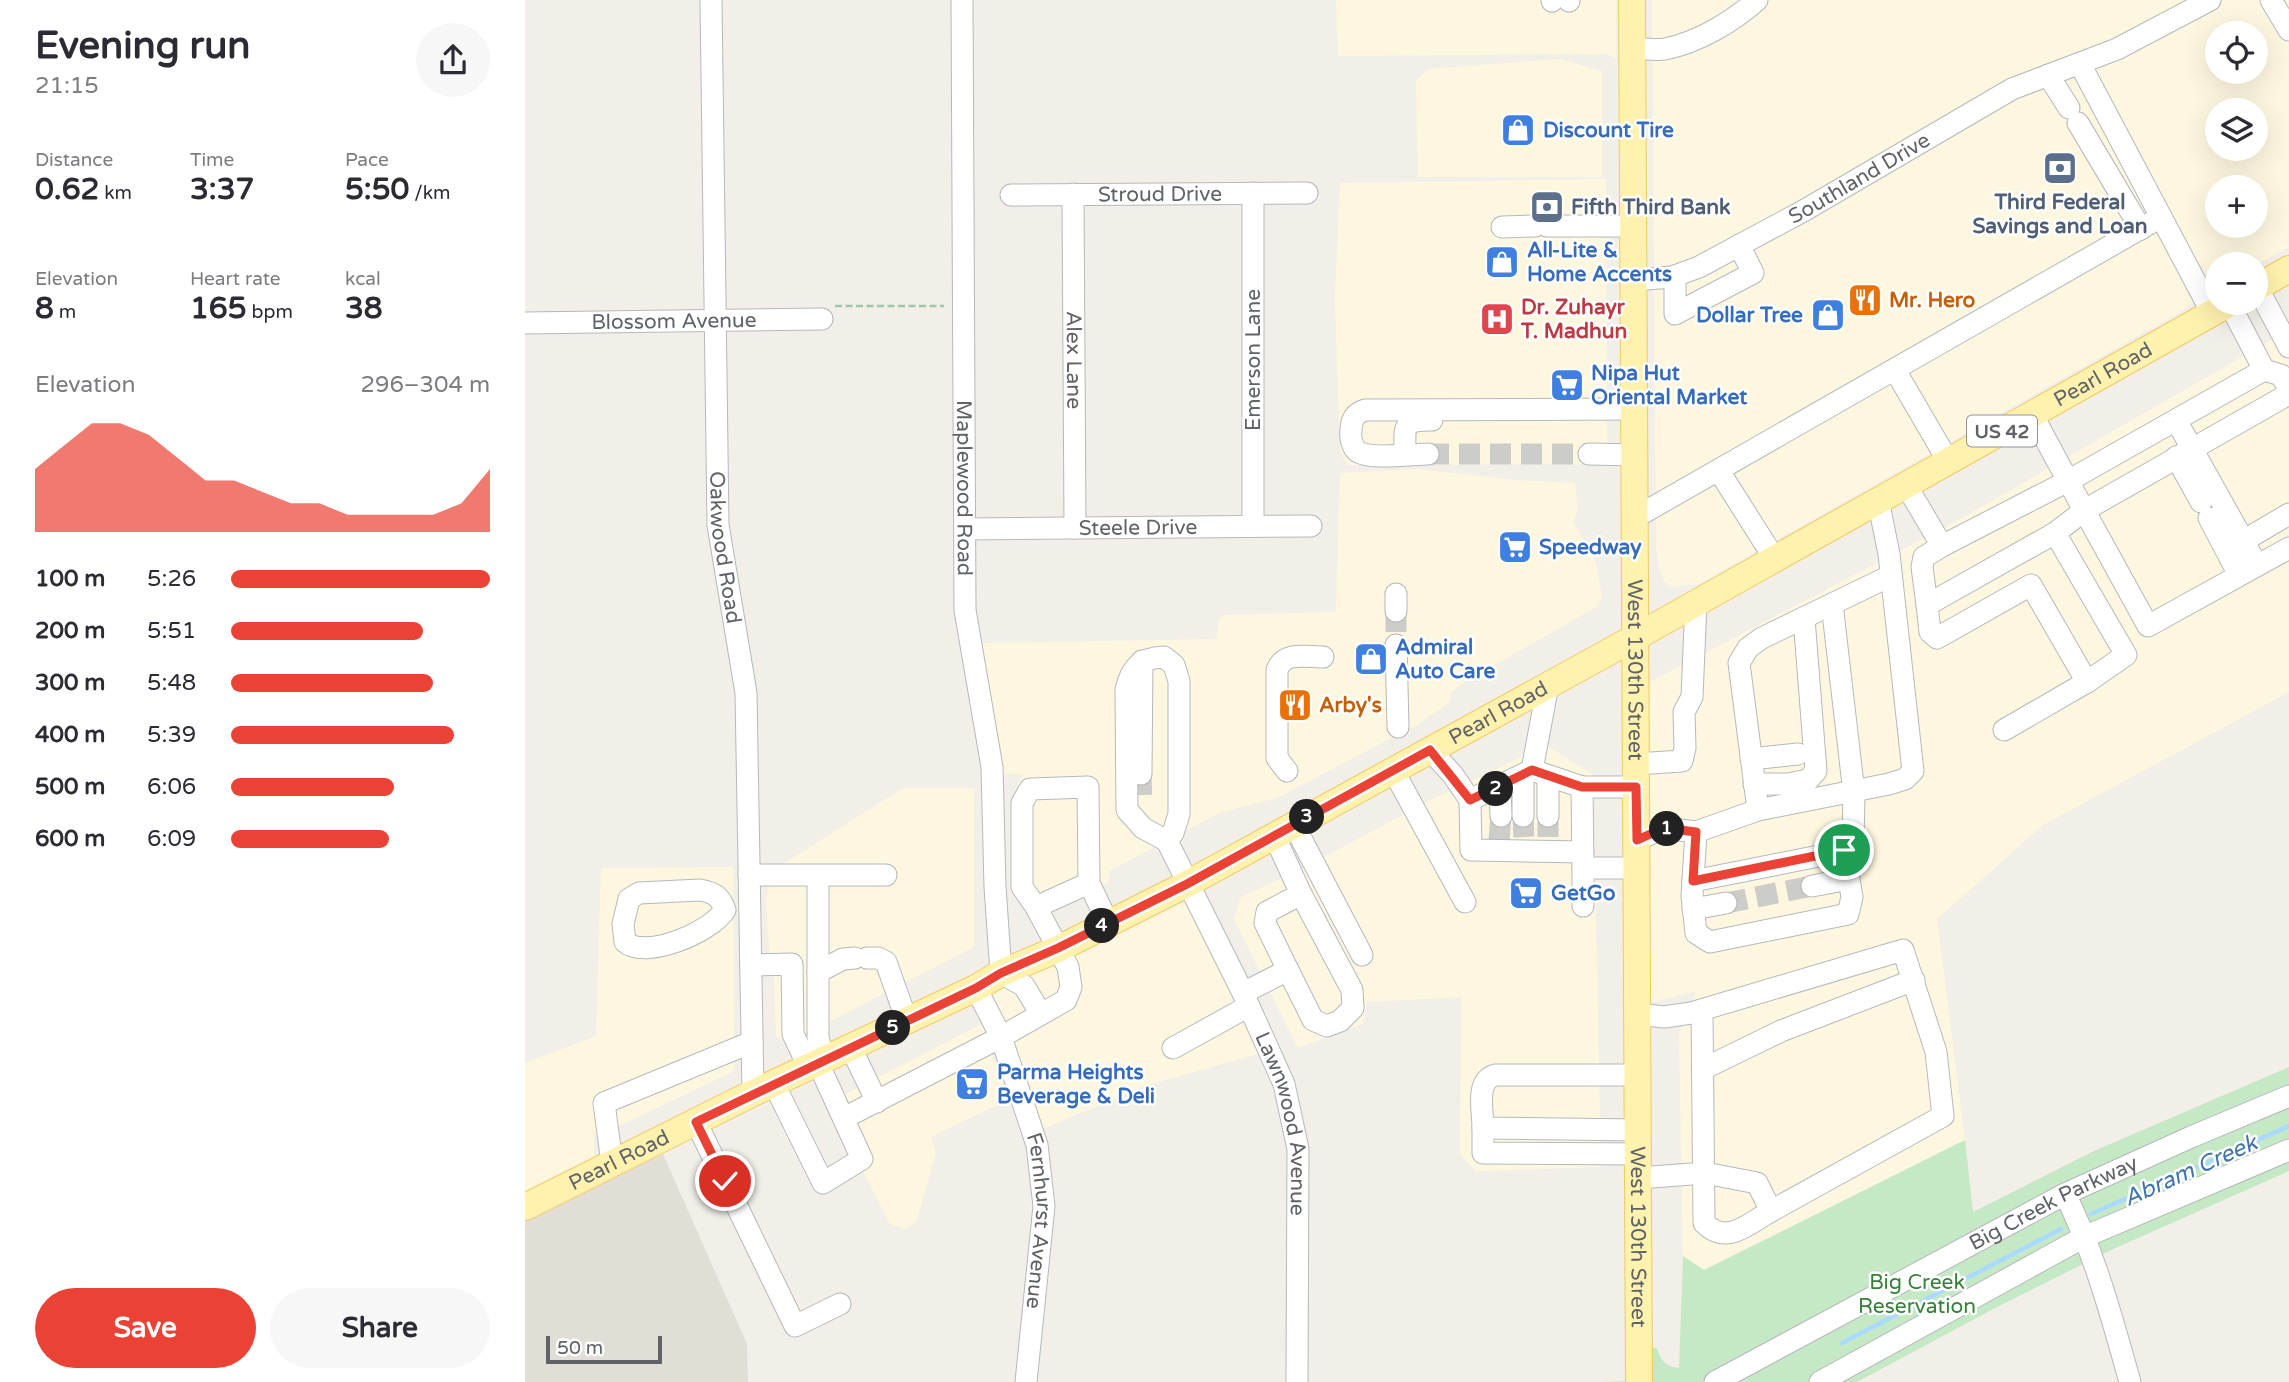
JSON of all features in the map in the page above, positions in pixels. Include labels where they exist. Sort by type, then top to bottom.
[{"type":"main road","name":"West 130th Street","points":[[1632,0],[1639,1382]]},
{"type":"main road","points":[[2268,280],[2289,269]]},
{"type":"main road","name":"Pearl Road","points":[[525,1207],[763,1088],[976,988],[1001,973],[1187,884],[2208,315]]},
{"type":"street","name":"Oakwood Road","points":[[711,0],[718,525],[746,694],[752,1042],[763,1088]]},
{"type":"street","name":"Maplewood Road","points":[[962,0],[965,610],[992,767],[995,887],[1001,973]]},
{"type":"street","points":[[1632,48],[1663,49],[1688,42],[1719,26],[1757,0]]},
{"type":"street","name":"Southland Drive","points":[[1635,280],[1657,280],[1699,267],[1878,168],[2012,89],[2117,49],[2210,0]]},
{"type":"street","points":[[2271,0],[2289,30]]},
{"type":"street","points":[[2080,64],[2161,217],[2205,279]]},
{"type":"street","points":[[2048,75],[2141,229]]},
{"type":"street","name":"Emerson Lane","points":[[1252,193],[1254,526]]},
{"type":"street","name":"Stroud Drive","points":[[1011,195],[1307,193]]},
{"type":"street","name":"Alex Lane","points":[[1073,194],[1075,528]]},
{"type":"street","points":[[1636,517],[2161,217]]},
{"type":"street","points":[[1502,227],[1634,226]]},
{"type":"street","points":[[1675,276],[1675,314],[1753,273],[1739,245]]},
{"type":"street","points":[[2268,309],[2289,347]]},
{"type":"street","name":"Blossom Avenue","points":[[525,323],[714,320],[828,313]]},
{"type":"street","points":[[2230,315],[2264,370]]},
{"type":"street","points":[[1895,370],[1948,461]]},
{"type":"street","points":[[2031,585],[1937,638],[1930,632],[1922,568],[1924,556],[2068,481],[2264,370],[2281,374],[2289,389]]},
{"type":"street","points":[[1927,605],[2055,533],[2085,510],[2289,394]]},
{"type":"street","points":[[1405,454],[1406,427],[1412,421],[1493,421],[1519,409]]},
{"type":"street","points":[[1428,454],[1370,455],[1357,451],[1350,435],[1356,414],[1365,410],[1635,409]]},
{"type":"street","points":[[2032,414],[2148,626]]},
{"type":"street","points":[[2176,420],[2184,453],[2205,510],[2248,570]]},
{"type":"street","points":[[2184,453],[2243,541],[2248,570]]},
{"type":"street","points":[[1589,454],[1636,455]]},
{"type":"street","points":[[1719,471],[1774,558]]},
{"type":"street","points":[[1906,485],[1942,546]]},
{"type":"street","points":[[1637,840],[1664,828],[1696,832],[1758,810],[1854,793],[1905,779],[1913,771],[1889,554],[1878,500]]},
{"type":"street","points":[[2243,541],[2289,513]]},
{"type":"street","name":"Steele Drive","points":[[965,529],[1311,526]]},
{"type":"street","points":[[2055,533],[2126,655]]},
{"type":"street","points":[[2004,730],[2087,682],[2126,655],[2148,626],[2289,548]]},
{"type":"street","points":[[2016,555],[2087,682]]},
{"type":"street","points":[[1758,810],[1739,663],[1748,648],[1890,576]]},
{"type":"street","points":[[1470,800],[1534,774],[1582,787],[1636,776],[1682,761],[1685,748],[1684,712],[1692,697],[1696,602]]},
{"type":"street","points":[[1693,881],[1844,850],[1853,843],[1854,793],[1832,604]]},
{"type":"street","points":[[1754,784],[1788,784],[1808,780],[1816,771],[1804,618]]},
{"type":"street","points":[[1396,645],[1398,727]]},
{"type":"street","points":[[1287,771],[1277,758],[1279,663],[1287,657],[1322,656]]},
{"type":"street","points":[[1164,657],[1174,665],[1179,681],[1179,814],[1173,833],[1167,841],[1143,828],[1127,810],[1126,690],[1129,676],[1142,662],[1150,658],[1164,657]]},
{"type":"street","points":[[1141,774],[1142,662]]},
{"type":"street","points":[[1523,816],[1534,774],[1548,685]]},
{"type":"street","points":[[1430,750],[1470,800],[1471,850],[1499,846],[1548,846],[1583,860],[1637,868]]},
{"type":"street","points":[[1751,759],[1798,754]]},
{"type":"street","points":[[1393,770],[1465,902]]},
{"type":"street","points":[[1534,774],[1548,816]]},
{"type":"street","points":[[844,1118],[1000,1037],[1066,1000],[1069,995],[1071,987],[1068,967],[1036,906],[1022,887],[1022,803],[1030,789],[1089,787],[1089,883],[1108,923]]},
{"type":"street","points":[[1500,787],[1501,816]]},
{"type":"street","points":[[1582,787],[1583,906]]},
{"type":"street","points":[[1142,804],[1143,828]]},
{"type":"street","points":[[1284,830],[1301,894],[1352,990],[1353,1008],[1340,1021],[1327,1026],[1313,1020],[1265,923],[1267,912],[1301,894]]},
{"type":"street","points":[[1284,830],[1362,955]]},
{"type":"street","points":[[1696,832],[1693,909],[1696,933],[1710,942],[1848,914],[1852,897],[1844,850]]},
{"type":"street","name":"Lawnwood Avenue","points":[[1167,841],[1246,1000],[1284,1084],[1298,1149],[1297,1382]]},
{"type":"street","points":[[750,875],[886,875]]},
{"type":"street","points":[[817,1064],[818,876]]},
{"type":"street","points":[[1812,886],[1849,879]]},
{"type":"street","points":[[1036,906],[1089,883]]},
{"type":"street","points":[[995,887],[1022,887]]},
{"type":"street","points":[[700,890],[715,893],[725,910],[719,920],[707,929],[677,941],[648,947],[631,947],[625,942],[625,911],[629,899],[639,893],[700,890]]},
{"type":"street","points":[[1693,909],[1726,903]]},
{"type":"street","points":[[725,910],[750,908]]},
{"type":"street","points":[[1638,1014],[1664,1017],[1702,1010],[1903,950],[1936,1052],[1943,1116],[1733,1233],[1712,1231],[1705,1223],[1703,1214],[1705,1173],[1702,1010]]},
{"type":"street","points":[[818,972],[843,958],[878,958],[886,962],[907,1021]]},
{"type":"street","points":[[751,965],[792,964],[793,1034],[817,1064],[862,1158],[823,1183],[763,1088]]},
{"type":"street","points":[[1173,1048],[1288,970]]},
{"type":"street","points":[[1001,973],[1024,986],[1041,1014]]},
{"type":"street","points":[[1703,1069],[1781,1031],[1914,980]]},
{"type":"street","name":"Fernhurst Avenue","points":[[976,988],[1000,1037],[1037,1145],[1044,1206],[1026,1382]]},
{"type":"street","points":[[612,1163],[604,1103],[752,1042]]},
{"type":"street","points":[[851,1048],[877,1102]]},
{"type":"street","points":[[1638,1075],[1487,1077],[1482,1085],[1483,1153],[1638,1154],[1705,1173],[1757,1183],[1771,1211]]},
{"type":"street","name":"Big Creek Parkway","points":[[1715,1382],[2065,1194],[2289,1096]]},
{"type":"street","points":[[696,1122],[795,1326],[841,1304]]},
{"type":"street","points":[[1820,1382],[1860,1372],[2084,1237],[2289,1150]]},
{"type":"street","points":[[2065,1194],[2106,1298],[2130,1382]]},
{"type":"path","points":[[828,313],[944,306]]},
{"type":"shaded area","points":[[1336,0],[1616,0],[1616,59],[1607,54],[1338,56]]},
{"type":"shaded area","points":[[1652,0],[2289,0],[2289,247],[2268,258],[2268,252],[2205,252],[2205,295],[2178,313],[1699,584],[1674,587],[1665,582],[1659,568],[1656,548]]},
{"type":"shaded area","points":[[1559,59],[1602,71],[1602,177],[1418,177],[1416,81],[1429,69]]},
{"type":"shaded area","points":[[1606,179],[1607,464],[1347,465],[1340,451],[1335,300],[1340,183]]},
{"type":"shaded area","points":[[2289,330],[2289,692],[2043,825],[1937,919],[1965,1140],[1704,1270],[1683,1256],[1679,1035],[1696,991],[1650,1003],[1646,684],[1957,521]]},
{"type":"shaded area","points":[[1416,469],[1516,480],[1575,483],[1578,510],[1573,521],[1596,563],[1602,597],[1598,606],[1468,680],[1451,692],[1450,702],[1418,724],[1277,798],[1219,813],[1109,871],[1109,882],[1032,918],[1017,896],[1018,783],[1023,774],[1003,774],[981,643],[1217,639],[1218,620],[1223,615],[1336,612],[1340,473]]},
{"type":"shaded area","points":[[1546,745],[1593,775],[1601,1167],[1476,1171],[1460,1154],[1461,997],[1367,1002],[1363,1024],[1298,1048],[1234,919],[1241,897],[1300,870],[1423,804]]},
{"type":"shaded area","points":[[903,788],[974,788],[974,947],[788,1043],[776,1036],[774,972],[770,961],[766,899],[772,871]]},
{"type":"shaded area","points":[[733,867],[734,1071],[598,1136],[594,1133],[594,1164],[525,1197],[525,1063],[596,1036],[601,868]]},
{"type":"shaded area","points":[[1183,898],[1262,1053],[1144,1086],[1041,1130],[988,992]]},
{"type":"shaded area","points":[[982,1024],[1007,1100],[931,1137],[936,1153],[916,1222],[905,1229],[890,1224],[828,1103]]},
{"type":"shaded area","points":[[663,1154],[747,1344],[748,1382],[525,1382],[525,1217]]},
{"type":"green space","name":"Big Creek Reservation","points":[[2289,1067],[2289,1171],[2111,1250],[1857,1382],[1600,1382],[1635,1381],[1635,1348],[1657,1348],[1664,1362],[1679,1368],[1683,1256],[1704,1270],[1965,1140],[1973,1212],[2094,1151]]},
{"type":"waterway","name":"Abram Creek","points":[[2091,1214],[2289,1126]]},
{"type":"waterway","name":"Abram Creek","points":[[1842,1343],[2061,1229]]},
{"type":"tunnel","points":[[1428,454],[1589,454]]},
{"type":"tunnel","points":[[1396,611],[1396,645]]},
{"type":"tunnel","points":[[1141,774],[1142,804]]},
{"type":"tunnel","points":[[1499,840],[1501,816]]},
{"type":"tunnel","points":[[1523,816],[1524,840]]},
{"type":"tunnel","points":[[1548,816],[1548,840]]},
{"type":"tunnel","points":[[1726,903],[1812,886]]},
{"type":"place","name":"Discount Tire","points":[[1518,130]]},
{"type":"place","name":"Third Federal Savings and Loan","points":[[2060,168]]},
{"type":"place","name":"Fifth Third Bank","points":[[1547,207]]},
{"type":"place","name":"All-Lite & Home Accents","points":[[1502,262]]},
{"type":"place","name":"Mr. Hero","points":[[1865,300]]},
{"type":"place","name":"Dollar Tree","points":[[1828,315]]},
{"type":"place","name":"Dr. Zuhayr T. Madhun","points":[[1497,319]]},
{"type":"place","name":"Nipa Hut Oriental Market","points":[[1567,385]]},
{"type":"place","name":"Speedway","points":[[1515,547]]},
{"type":"place","name":"Admiral Auto Care","points":[[1371,659]]},
{"type":"place","name":"Arby's","points":[[1295,705]]},
{"type":"place","name":"GetGo","points":[[1526,893]]},
{"type":"place","name":"Parma Heights Beverage & Deli","points":[[972,1084]]},
{"type":"route","points":[[725,1181],[696,1122],[1187,884],[1430,750],[1453,775],[1470,800],[1532,770],[1582,787],[1636,787],[1637,840],[1664,828],[1696,832],[1693,881],[1844,850]]}]
